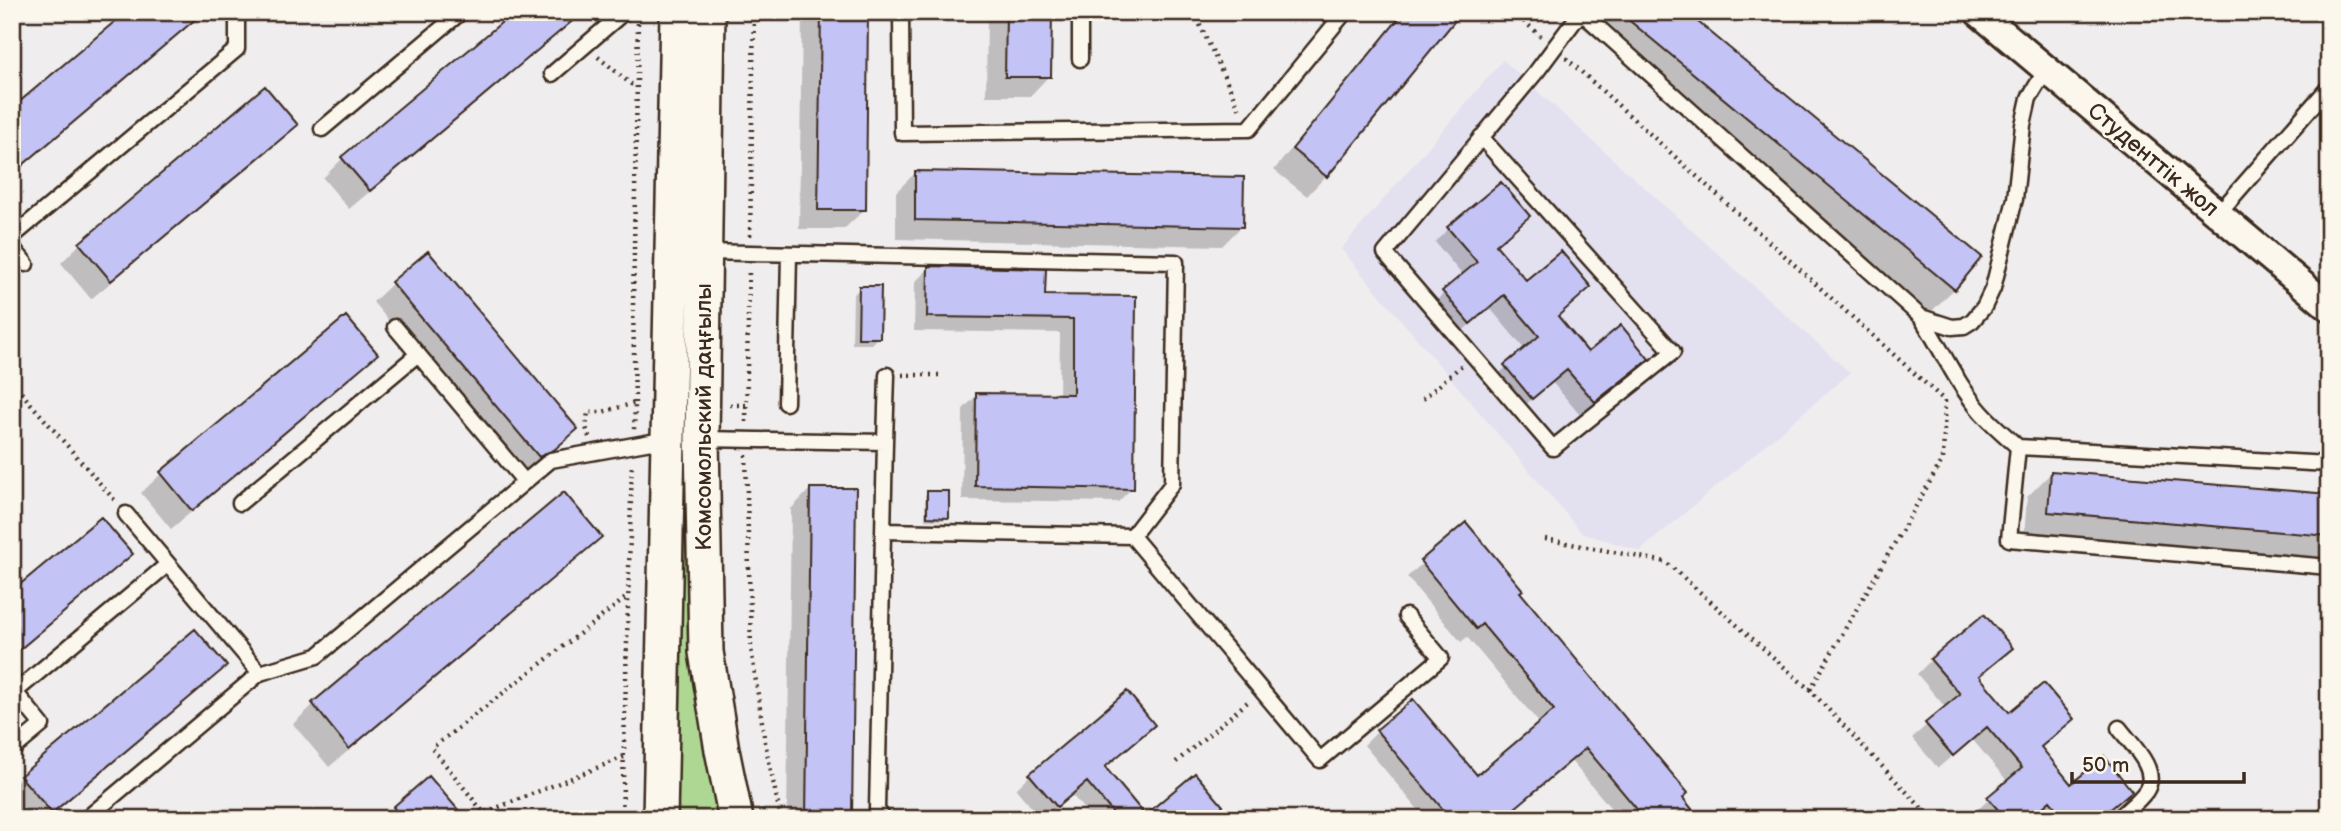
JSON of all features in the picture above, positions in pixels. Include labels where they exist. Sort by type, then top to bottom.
[{"type":"street","name":"Комсомольский даңғылы","points":[[660,819],[677,12]]},
{"type":"street","name":"Комсомольский даңғылы","points":[[708,12],[702,439],[706,652],[736,819]]},
{"type":"street","name":"Студенттік жол","points":[[1993,17],[2046,70],[2329,307]]},
{"type":"lane","points":[[12,236],[237,50],[237,12]]},
{"type":"lane","points":[[322,129],[461,12]]},
{"type":"lane","points":[[552,74],[624,12]]},
{"type":"lane","points":[[901,12],[902,133],[1249,129],[1345,12]]},
{"type":"lane","points":[[1080,12],[1080,59]]},
{"type":"lane","points":[[1481,137],[1673,352],[1553,448],[1385,253],[1581,12],[1921,317],[1960,383],[1983,414],[2018,447],[2329,464]]},
{"type":"lane","points":[[1921,317],[1952,327],[1964,326],[1984,307],[1993,288],[2015,199],[2023,125],[2029,99],[2046,70]]},
{"type":"lane","points":[[2217,215],[2329,87]]},
{"type":"lane","points":[[12,247],[26,264]]},
{"type":"lane","points":[[705,251],[1176,262],[1172,484],[1132,536]]},
{"type":"lane","points":[[786,403],[789,254]]},
{"type":"lane","points":[[395,327],[525,482]]},
{"type":"lane","points":[[240,503],[418,354]]},
{"type":"lane","points":[[884,819],[877,810],[887,375]]},
{"type":"lane","points":[[86,819],[260,673],[317,656],[551,460],[668,439]]},
{"type":"lane","points":[[702,439],[886,442]]},
{"type":"lane","points":[[2018,447],[2009,539],[2329,567]]},
{"type":"lane","points":[[126,514],[260,673]]},
{"type":"lane","points":[[883,531],[1132,536],[1320,760],[1441,658],[1406,616]]},
{"type":"lane","points":[[12,750],[42,725],[15,692],[168,564]]},
{"type":"lane","points":[[2118,819],[2146,792],[2150,782],[2150,771],[2119,728]]},
{"type":"path","points":[[622,819],[635,403],[632,305],[638,12]]},
{"type":"path","points":[[754,12],[746,439],[751,648],[765,742],[782,819]]},
{"type":"path","points":[[1194,12],[1249,129]]},
{"type":"path","points":[[1513,12],[1945,401],[1943,459],[1810,690]]},
{"type":"path","points":[[585,46],[631,84],[636,85]]},
{"type":"path","points":[[1423,399],[1473,356]]},
{"type":"path","points":[[887,375],[941,375]]},
{"type":"path","points":[[12,382],[126,514]]},
{"type":"path","points":[[601,451],[587,434],[589,412],[602,412],[635,403]]},
{"type":"path","points":[[1545,539],[1666,562],[1810,690],[1932,819]]},
{"type":"path","points":[[624,757],[484,813],[432,748],[627,597]]},
{"type":"path","points":[[1176,762],[1262,690]]},
{"type":"shaded area","points":[[1503,60],[1850,373],[1640,551],[1582,533],[1341,249]]},
{"type":"green space","points":[[683,417],[693,418],[723,819],[675,819],[681,650]]},
{"type":"building","points":[[126,12],[204,12],[12,174],[12,108]]},
{"type":"building","points":[[514,12],[583,12],[370,191],[341,157]]},
{"type":"building","points":[[821,12],[868,12],[866,210],[818,210]]},
{"type":"building","points":[[1006,12],[1052,12],[1051,77],[1005,77]]},
{"type":"building","points":[[1404,12],[1462,12],[1327,177],[1292,149]]},
{"type":"building","points":[[1619,12],[1686,12],[1982,257],[1955,290]]},
{"type":"building","points":[[265,86],[298,125],[111,281],[79,243]]},
{"type":"building","points":[[915,171],[1244,177],[1243,227],[915,220]]},
{"type":"building","points":[[1501,182],[1530,216],[1496,245],[1526,280],[1561,251],[1591,287],[1558,316],[1588,352],[1621,325],[1649,359],[1595,402],[1567,370],[1532,399],[1504,365],[1539,336],[1504,295],[1470,324],[1442,291],[1477,262],[1447,227]]},
{"type":"building","points":[[428,251],[578,429],[554,450],[539,457],[391,282]]},
{"type":"building","points":[[928,266],[1046,269],[1045,295],[1136,296],[1134,489],[975,486],[976,393],[1073,394],[1073,319],[927,317]]},
{"type":"building","points":[[859,286],[881,286],[880,338],[858,338]]},
{"type":"building","points":[[346,316],[378,354],[192,511],[160,472]]},
{"type":"building","points":[[2051,471],[2329,494],[2329,536],[2048,512]]},
{"type":"building","points":[[810,488],[856,488],[852,819],[806,819]]},
{"type":"building","points":[[927,491],[949,491],[949,518],[927,517]]},
{"type":"building","points":[[564,492],[602,537],[349,749],[312,703]]},
{"type":"building","points":[[101,517],[133,554],[12,656],[12,591]]},
{"type":"building","points":[[1466,522],[1523,590],[1520,592],[1688,793],[1683,798],[1700,819],[1645,819],[1586,748],[1502,819],[1451,819],[1376,730],[1413,699],[1477,775],[1554,710],[1482,624],[1476,629],[1420,561]]},
{"type":"building","points":[[1984,614],[2013,648],[1979,676],[2009,712],[2044,683],[2074,719],[2041,747],[2071,784],[2104,756],[2132,791],[2099,819],[2065,819],[2050,801],[2029,819],[2006,819],[1987,797],[2022,768],[1987,727],[1953,756],[1925,723],[1960,694],[1930,659]]},
{"type":"building","points":[[195,629],[227,666],[52,813],[20,776]]},
{"type":"building","points":[[1127,691],[1155,725],[1105,767],[1145,815],[1195,773],[1223,806],[1208,819],[1118,819],[1087,782],[1057,807],[1029,774]]},
{"type":"building","points":[[429,776],[466,819],[403,819],[393,807]]}]
